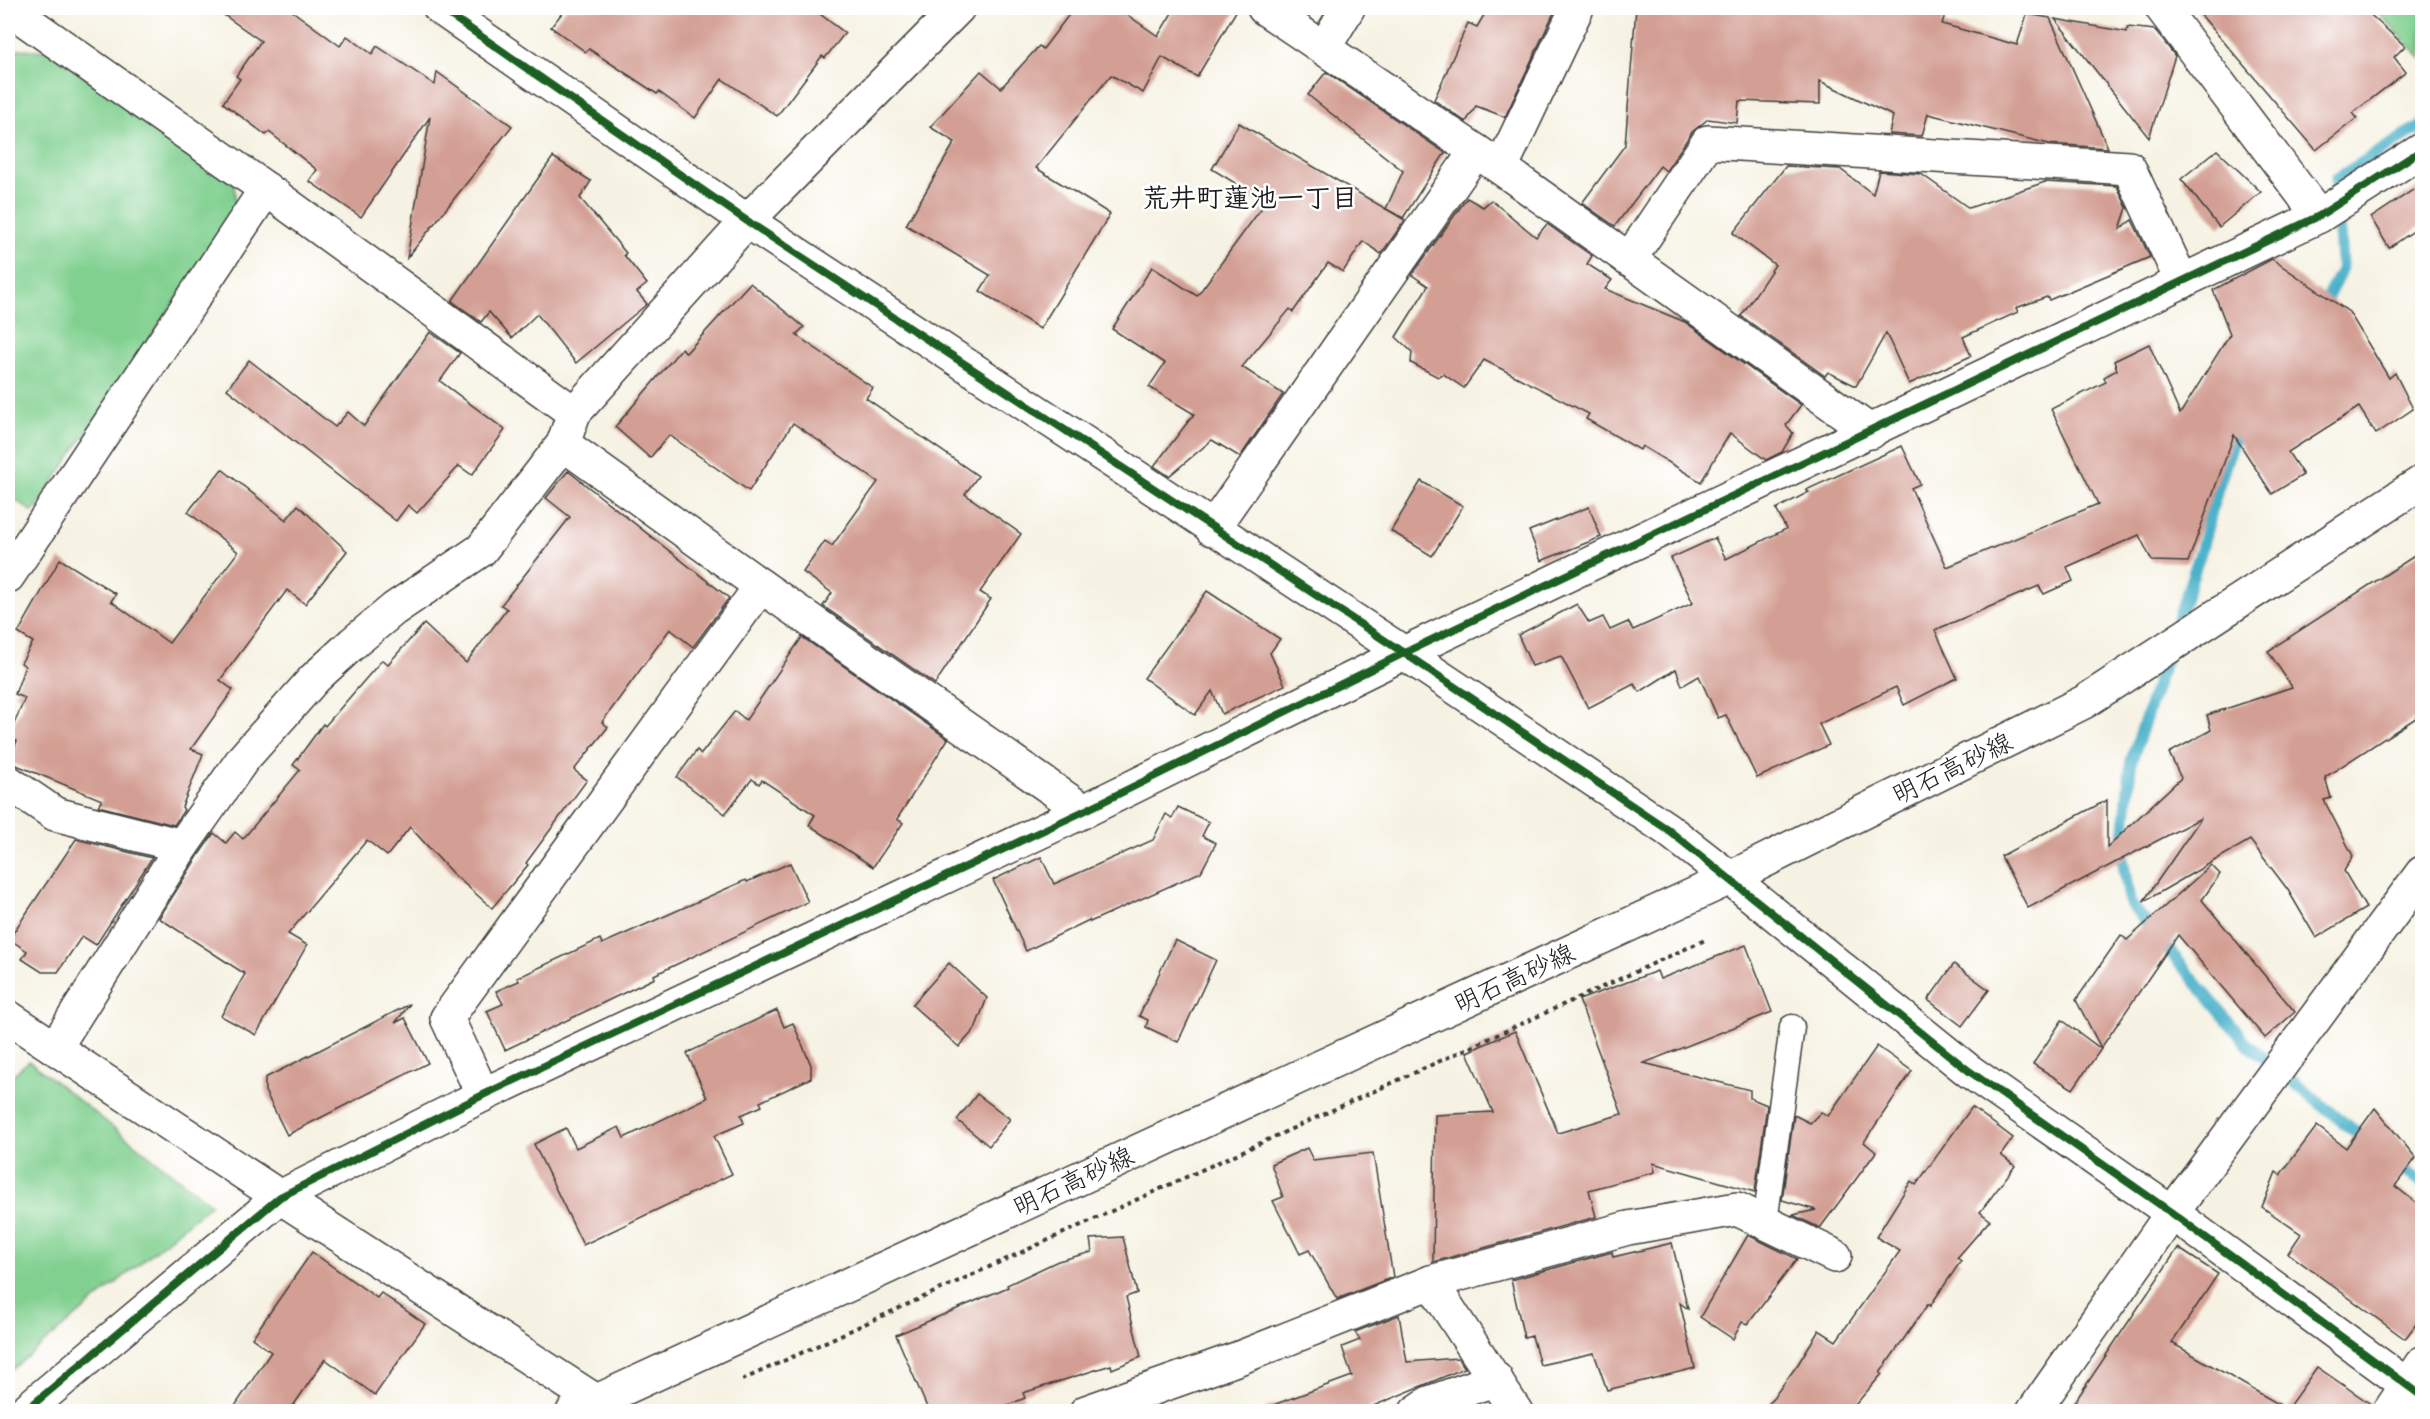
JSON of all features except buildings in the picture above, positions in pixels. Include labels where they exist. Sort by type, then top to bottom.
[{"type":"street","points":[[440,8],[747,221],[1212,529],[1404,653],[1667,830],[1969,1071],[2417,1381],[2389,1412]]},
{"type":"street","points":[[55,1047],[182,846],[243,759],[285,710],[322,672],[394,609],[482,550],[563,444],[574,413],[747,221],[958,8]]},
{"type":"street","points":[[1264,8],[1489,160],[1871,432]]},
{"type":"street","points":[[1324,48],[1348,8]]},
{"type":"street","points":[[1212,529],[1489,160],[1577,8]]},
{"type":"street","points":[[2162,8],[2319,216]]},
{"type":"street","points":[[11,11],[266,189],[574,413]]},
{"type":"street","points":[[1629,260],[1708,142],[2129,168],[2182,282]]},
{"type":"street","points":[[24,1412],[280,1197],[483,1095],[1084,811],[1404,653],[1871,432],[2319,216],[2422,150]]},
{"type":"street","points":[[8,576],[266,189]]},
{"type":"street","points":[[563,444],[761,586],[1084,811]]},
{"type":"street","name":"明石高砂線","points":[[594,1408],[1730,878],[2084,702],[2422,482]]},
{"type":"street","points":[[483,1095],[447,1018],[761,586]]},
{"type":"street","points":[[8,782],[55,814],[182,846]]},
{"type":"street","points":[[2033,1412],[2172,1213],[2422,873]]},
{"type":"street","points":[[8,1017],[594,1408]]},
{"type":"street","points":[[1086,1412],[1239,1358],[1431,1282],[1628,1228],[1737,1209],[1835,1257]]},
{"type":"street","points":[[1431,1282],[1516,1412]]},
{"type":"street","points":[[1416,1412],[1429,1403],[1496,1380]]},
{"type":"lane","points":[[1765,1222],[1792,1027]]},
{"type":"path","points":[[739,1382],[1707,939]]},
{"type":"green space","points":[[2374,8],[2422,8],[2421,58]]},
{"type":"green space","points":[[18,49],[49,51],[234,183],[236,210],[33,512],[8,495],[8,65]]},
{"type":"green space","points":[[29,1061],[211,1204],[8,1373],[8,1079]]},
{"type":"waterway","points":[[2320,311],[2342,269],[2336,179],[2422,125]]},
{"type":"waterway","points":[[2172,637],[2240,422]]},
{"type":"waterway","points":[[2166,657],[2131,762],[2122,855],[2130,903],[2247,1044],[2370,1144]]},
{"type":"waterway","points":[[2393,1161],[2422,1183]]},
{"type":"cycle path","points":[[440,8],[747,221],[1404,653],[1667,829],[1969,1071],[2172,1213],[2422,1396]]},
{"type":"cycle path","points":[[24,1412],[280,1197],[483,1095],[1084,811],[1404,653],[2319,216],[2422,150]]},
{"type":"district","name":"荒井町蓮池一丁目","points":[[1250,198]]}]
